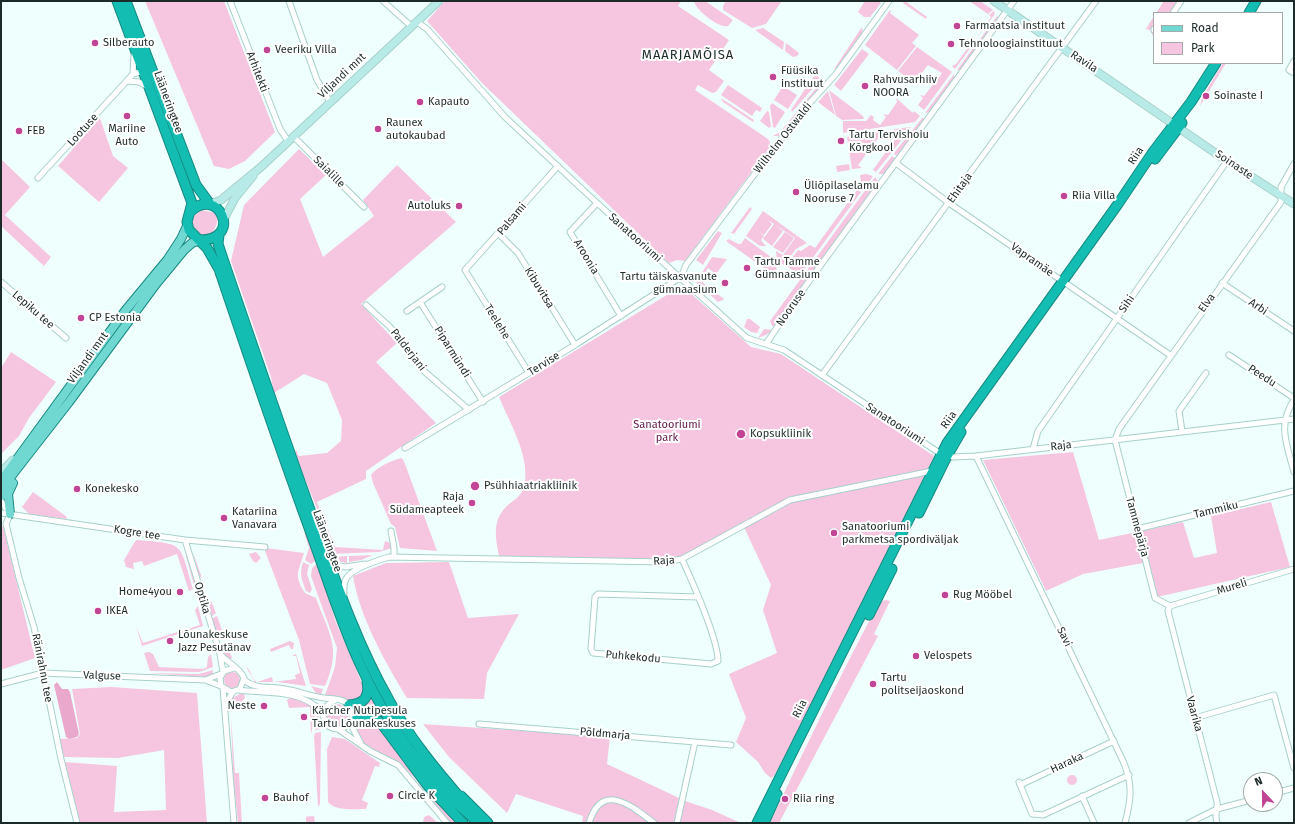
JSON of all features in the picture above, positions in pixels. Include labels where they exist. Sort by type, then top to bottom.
[{"type":"highway","name":"Lääneringtee","points":[[117,1],[192,203],[187,226],[190,233],[200,240],[213,256],[219,269],[340,614],[366,676],[391,723],[429,774],[479,823]]},
{"type":"highway","name":"Lääneringtee","points":[[126,1],[196,185],[210,204],[219,209],[224,219],[218,244],[328,562],[365,652],[388,699],[406,729],[448,784],[483,823]]},
{"type":"highway","points":[[1244,12],[1250,1]]},
{"type":"highway","points":[[1250,12],[1256,1]]},
{"type":"highway","name":"Riia","points":[[757,823],[884,572],[933,469],[1177,125],[1215,64]]},
{"type":"highway","name":"Riia","points":[[1177,125],[1199,100],[1220,64]]},
{"type":"highway","points":[[190,212],[200,205],[210,204]]},
{"type":"highway","points":[[200,240],[208,240],[219,235]]},
{"type":"highway","name":"Riia","points":[[764,823],[806,736],[881,593],[944,455]]},
{"type":"highway","points":[[349,705],[361,703],[367,698],[368,689],[366,676]]},
{"type":"highway","points":[[350,723],[367,716],[373,717],[381,723],[428,786],[463,823]]},
{"type":"highway","points":[[429,774],[445,796],[470,823]]},
{"type":"highway","points":[[448,784],[488,823]]},
{"type":"main road","name":"Viljandi mnt","points":[[1,481],[125,311],[168,259],[181,239],[187,226]]},
{"type":"main road","name":"Viljandi mnt","points":[[1,496],[9,479],[32,452],[156,284],[184,250],[192,243],[200,240]]},
{"type":"main road","points":[[5,514],[10,489],[32,452]]},
{"type":"main road","points":[[1,496],[1,501]]},
{"type":"street","name":"Arhitekti","points":[[230,1],[280,129],[291,138]]},
{"type":"street","points":[[289,1],[317,80],[330,102]]},
{"type":"street","name":"Viljandi mnt","points":[[210,204],[221,200],[260,167],[438,1]]},
{"type":"street","name":"Wilhelm Ostwaldi","points":[[681,277],[686,266],[778,143],[806,107],[836,74],[889,1]]},
{"type":"street","name":"Ravila","points":[[994,1],[1177,125]]},
{"type":"street","name":"Nooruse","points":[[766,344],[796,300],[1014,1]]},
{"type":"street","name":"Ehitaja","points":[[822,375],[1096,1]]},
{"type":"street","points":[[1174,12],[1181,1]]},
{"type":"street","name":"Sanatooriumi","points":[[386,2],[415,24],[427,29],[506,117],[597,203],[747,338],[784,350],[944,455]]},
{"type":"street","points":[[134,45],[133,74],[144,71],[157,80]]},
{"type":"street","points":[[1292,72],[1289,70],[1294,61]]},
{"type":"street","name":"Lootuse","points":[[38,178],[133,74]]},
{"type":"street","points":[[127,81],[142,83],[151,90]]},
{"type":"street","name":"Soinaste","points":[[1177,125],[1227,161],[1294,204]]},
{"type":"street","name":"Saialille","points":[[291,138],[364,207]]},
{"type":"street","name":"Sihi","points":[[1034,449],[1038,431],[1227,161]]},
{"type":"street","name":"Vapramäe","points":[[896,163],[949,203],[1170,355]]},
{"type":"street","name":"Elva","points":[[1115,440],[1119,428],[1222,282],[1281,202],[1281,187],[1294,164]]},
{"type":"street","name":"Palsami","points":[[465,270],[499,234],[558,166]]},
{"type":"street","name":"Viljandi mnt","points":[[224,219],[235,198],[260,167]]},
{"type":"street","name":"Aroonia","points":[[597,203],[570,232],[621,316]]},
{"type":"street","name":"Kibuvitsa","points":[[499,234],[518,253],[575,345]]},
{"type":"street","name":"Teelehe","points":[[465,270],[529,373]]},
{"type":"street","name":"Tervise","points":[[405,448],[575,345],[681,277]]},
{"type":"street","name":"Lepiku tee","points":[[1,282],[66,338]]},
{"type":"street","name":"Arbi","points":[[1222,282],[1294,331]]},
{"type":"street","points":[[407,311],[442,286]]},
{"type":"street","name":"Piparmündi","points":[[420,302],[483,402]]},
{"type":"street","name":"Palderjani","points":[[366,305],[390,327],[425,372],[469,410]]},
{"type":"street","name":"Peedu","points":[[1229,355],[1294,399]]},
{"type":"street","points":[[1182,431],[1179,410],[1206,373]]},
{"type":"street","points":[[1294,399],[1286,412],[1284,420],[1287,445],[1294,472]]},
{"type":"street","name":"Raja","points":[[944,455],[976,456],[1294,419]]},
{"type":"street","name":"Tammepärja","points":[[1115,440],[1155,598],[1170,606]]},
{"type":"street","points":[[1,472],[27,444]]},
{"type":"street","name":"Savi","points":[[976,456],[1114,741],[1128,775],[1131,801],[1125,823]]},
{"type":"street","name":"Raja","points":[[328,562],[334,566],[345,567],[394,557],[664,562],[682,559],[790,500],[927,472],[933,469]]},
{"type":"street","name":"Tammiku","points":[[1137,528],[1294,492]]},
{"type":"street","points":[[1,501],[5,514]]},
{"type":"street","name":"Kogre tee","points":[[5,514],[185,540],[265,547]]},
{"type":"street","name":"Ränirahnu tee","points":[[5,514],[19,578],[34,628],[61,759],[77,823]]},
{"type":"street","points":[[391,531],[394,557]]},
{"type":"street","name":"Optika","points":[[185,540],[220,654],[222,673]]},
{"type":"street","name":"Puhkekodu","points":[[682,559],[698,597],[718,653],[718,661],[711,664],[593,653],[591,649],[595,597],[598,594],[698,597]]},
{"type":"street","name":"Raja","points":[[344,600],[344,582],[348,576],[376,561]]},
{"type":"street","name":"Mureli","points":[[1170,606],[1294,569]]},
{"type":"street","name":"Vaarika","points":[[1170,606],[1168,611],[1217,802],[1215,813],[1217,823]]},
{"type":"street","name":"Optika","points":[[220,654],[234,668]]},
{"type":"street","points":[[226,713],[228,700],[235,691],[242,686],[244,680],[241,671],[234,668],[227,668],[222,673],[234,823]]},
{"type":"street","name":"Valguse","points":[[205,680],[222,673]]},
{"type":"street","name":"Valguse","points":[[1,684],[43,674],[205,680],[222,687]]},
{"type":"street","points":[[244,680],[257,687],[285,688],[344,701],[349,705],[352,712],[350,723],[362,745]]},
{"type":"street","points":[[222,687],[235,691],[277,693],[297,696],[313,704],[322,713],[323,719],[328,726],[338,729],[370,751],[398,765],[447,823]]},
{"type":"street","points":[[1195,718],[1274,695],[1294,768]]},
{"type":"street","points":[[322,713],[327,704],[335,700]]},
{"type":"street","points":[[338,729],[350,723]]},
{"type":"street","name":"Põldmarja","points":[[479,724],[731,745]]},
{"type":"street","name":"Haraka","points":[[1082,796],[1043,815],[1032,814],[1020,783],[1114,741]]},
{"type":"street","points":[[677,823],[695,742]]},
{"type":"street","points":[[1094,823],[1082,796],[1128,775]]},
{"type":"street","points":[[1283,791],[1294,788]]},
{"type":"street","points":[[589,823],[593,812],[603,803],[618,800],[631,805],[654,823]]},
{"type":"street","points":[[1189,823],[1216,809],[1243,802]]},
{"type":"green space","points":[[145,1],[224,1],[275,132],[245,161],[229,169],[214,166]]},
{"type":"green space","points":[[445,1],[681,1],[678,6],[729,40],[709,70],[724,81],[716,92],[712,93],[698,85],[695,90],[768,139],[771,144],[770,147],[685,261],[677,260],[669,263],[482,83],[427,21]]},
{"type":"green space","points":[[694,1],[705,1],[733,20],[728,26],[719,25],[703,14],[695,5]]},
{"type":"green space","points":[[726,1],[781,2],[766,24],[752,28],[723,10],[723,6]]},
{"type":"green space","points":[[865,1],[878,1],[881,3],[870,17],[864,17],[858,12]]},
{"type":"green space","points":[[905,1],[927,17],[926,19],[903,3]]},
{"type":"green space","points":[[969,1],[980,1],[993,10],[988,14]]},
{"type":"green space","points":[[1164,1],[1180,1],[1173,12],[1157,12]]},
{"type":"green space","points":[[890,10],[890,13],[919,35],[912,43],[916,46],[897,70],[865,45]]},
{"type":"green space","points":[[994,11],[995,14],[975,40],[991,17],[989,15]]},
{"type":"green space","points":[[997,16],[998,17],[980,43],[978,42]]},
{"type":"green space","points":[[1153,18],[1153,36],[1150,30],[1146,29]]},
{"type":"green space","points":[[862,27],[863,34],[837,68],[834,69]]},
{"type":"green space","points":[[763,28],[784,42],[783,50],[755,30]]},
{"type":"green space","points":[[973,41],[974,43],[955,69],[952,66],[956,64]]},
{"type":"green space","points":[[786,43],[799,53],[797,56],[793,57],[785,51]]},
{"type":"green space","points":[[976,44],[978,45],[961,70],[957,70]]},
{"type":"green space","points":[[917,47],[952,72],[924,110],[918,105],[923,98],[920,95],[924,96],[935,82],[932,79],[937,80],[942,73],[928,65],[914,83],[898,71]]},
{"type":"green space","points":[[862,49],[869,54],[841,91],[834,85]]},
{"type":"green space","points":[[1222,64],[1225,64],[1200,106],[1202,98]]},
{"type":"green space","points":[[954,74],[954,79],[930,112],[925,113]]},
{"type":"green space","points":[[817,76],[821,79],[792,112],[791,110],[813,77]]},
{"type":"green space","points":[[822,81],[826,82],[804,105],[780,136],[773,136],[780,132]]},
{"type":"green space","points":[[728,85],[762,108],[760,112],[756,110],[752,116],[721,95]]},
{"type":"green space","points":[[783,86],[797,95],[788,109],[774,100]]},
{"type":"green space","points":[[829,90],[863,116],[864,119],[842,120],[836,116]]},
{"type":"green space","points":[[828,91],[835,115],[818,102]]},
{"type":"green space","points":[[721,98],[754,120],[753,122],[723,102]]},
{"type":"green space","points":[[896,98],[913,113],[914,111],[920,116],[915,122],[843,133],[843,121],[866,121],[871,115],[874,117],[873,120],[880,125],[886,117],[883,114],[888,115],[897,102]]},
{"type":"green space","points":[[772,103],[785,112],[775,128],[773,127],[770,106]]},
{"type":"green space","points":[[767,111],[769,112],[771,126],[769,128],[760,121]]},
{"type":"green space","points":[[923,117],[924,120],[898,156],[895,155],[894,153]]},
{"type":"green space","points":[[100,118],[113,156],[128,168],[99,202],[58,166]]},
{"type":"green space","points":[[911,128],[876,172],[873,170],[898,135],[894,129]]},
{"type":"green space","points":[[889,130],[886,134],[883,132],[858,165],[862,168],[852,169],[847,137]]},
{"type":"green space","points":[[299,149],[326,175],[300,199],[323,257],[374,216],[363,200],[397,165],[456,222],[361,304],[397,343],[376,362],[436,423],[366,471],[366,479],[317,502],[335,547],[383,550],[385,541],[390,543],[392,548],[379,552],[332,554],[329,541],[295,451],[296,450],[299,456],[327,453],[341,441],[342,420],[327,383],[304,374],[274,393],[271,377],[231,261],[244,205]]},
{"type":"green space","points":[[892,156],[896,159],[885,174],[878,174]]},
{"type":"green space","points":[[1,159],[30,187],[5,215],[51,257],[44,266],[1,226]]},
{"type":"green space","points":[[849,164],[850,170],[837,172],[836,166]]},
{"type":"green space","points":[[866,174],[873,176],[863,191],[858,188],[861,182],[860,175]]},
{"type":"green space","points":[[875,177],[879,182],[773,327],[770,321]]},
{"type":"green space","points":[[857,190],[861,192],[801,274],[786,266],[798,250],[801,251],[810,245],[815,248]]},
{"type":"green space","points":[[750,207],[752,209],[734,234],[731,233]]},
{"type":"green space","points":[[201,210],[216,213],[217,221],[212,234],[201,236],[192,225],[193,217]]},
{"type":"green space","points":[[763,211],[807,243],[796,249],[784,265],[777,260],[776,251],[783,255],[795,238],[768,220],[772,224],[764,235],[759,232],[764,236],[761,240],[766,246],[760,246],[746,236]]},
{"type":"green space","points":[[774,224],[783,231],[772,246],[763,239]]},
{"type":"green space","points":[[718,231],[722,233],[703,265],[696,260]]},
{"type":"green space","points":[[785,232],[794,238],[783,253],[773,247]]},
{"type":"green space","points":[[745,238],[775,260],[777,272],[775,276],[726,241],[729,239],[741,244]]},
{"type":"green space","points":[[712,257],[727,259],[716,274],[708,268],[702,278],[700,276]]},
{"type":"green space","points":[[693,275],[724,299],[718,302],[692,279],[690,282],[689,280]]},
{"type":"green space","name":"Sanatooriumi park","points":[[680,287],[688,291],[751,347],[781,354],[934,456],[842,647],[774,776],[771,778],[765,773],[758,762],[736,742],[746,718],[729,674],[777,653],[763,610],[771,585],[743,525],[678,558],[613,559],[499,556],[496,526],[500,514],[520,495],[524,487],[525,471],[521,449],[499,397]]},
{"type":"green space","points":[[747,319],[750,319],[760,327],[757,333],[751,332],[744,327]]},
{"type":"green space","points":[[764,329],[772,330],[768,334],[758,338]]},
{"type":"green space","points":[[11,352],[56,382],[29,418],[19,436],[1,454],[1,368]]},
{"type":"green space","points":[[1073,452],[1099,540],[1183,522],[1194,558],[1217,553],[1211,516],[1271,502],[1290,567],[1157,597],[1149,562],[1083,574],[1046,591],[983,460]]},
{"type":"green space","points":[[402,458],[437,551],[400,548],[395,527],[391,524],[373,483],[371,475],[377,469],[394,460]]},
{"type":"green space","points":[[33,492],[67,517],[66,519],[29,514],[22,507]]},
{"type":"green space","points":[[3,526],[35,658],[1,670],[1,528]]},
{"type":"green space","points":[[304,532],[307,535],[316,560],[311,564],[305,560],[309,548]]},
{"type":"green space","points":[[136,540],[164,543],[178,548],[185,562],[193,589],[189,591],[177,554],[144,566],[142,561],[133,563],[134,569],[126,567],[124,560]]},
{"type":"green space","points":[[266,548],[304,553],[298,573],[299,582],[305,593],[316,598],[332,641],[333,661],[325,686],[310,684],[299,640],[265,551]]},
{"type":"green space","points":[[193,552],[202,578],[199,576]]},
{"type":"green space","points":[[256,552],[261,558],[256,563],[249,554]]},
{"type":"green space","points":[[186,554],[199,597],[198,600],[186,556]]},
{"type":"green space","points":[[373,555],[361,560],[349,562],[349,556]]},
{"type":"green space","points":[[347,556],[347,563],[337,561],[334,557]]},
{"type":"green space","points":[[303,562],[309,565],[307,574],[312,589],[310,593],[306,591],[302,580],[301,570]]},
{"type":"green space","points":[[449,562],[468,618],[519,614],[487,673],[484,699],[407,698],[390,670],[367,624],[356,592],[353,576],[386,563]]},
{"type":"green space","points":[[318,563],[335,620],[364,688],[364,692],[359,699],[349,701],[325,695],[335,667],[337,648],[311,576],[312,568]]},
{"type":"green space","points":[[886,600],[890,601],[874,634],[878,636],[779,823],[770,823],[822,713],[878,604]]},
{"type":"green space","points":[[211,601],[216,613],[211,617],[209,602]]},
{"type":"green space","points":[[198,606],[203,626],[142,646],[136,626],[143,643],[200,625],[195,610]]},
{"type":"green space","points":[[217,616],[224,636],[220,638],[217,636],[211,619]]},
{"type":"green space","points":[[226,641],[232,658],[228,661],[220,646]]},
{"type":"green space","points":[[290,641],[294,643],[293,649],[291,649],[289,645],[271,652],[270,649]]},
{"type":"green space","points":[[149,652],[153,654],[159,667],[203,669],[207,667],[208,657],[211,654],[213,667],[199,672],[150,671],[144,653]]},
{"type":"green space","points":[[296,654],[306,686],[273,682],[296,679],[295,675],[300,673],[296,656],[292,656]]},
{"type":"green space","points":[[213,670],[213,675],[206,677],[147,673],[199,674]]},
{"type":"green space","points":[[232,672],[239,677],[240,680],[235,687],[232,688],[225,683],[224,680],[229,673]]},
{"type":"green space","points":[[272,677],[273,682],[257,682]]},
{"type":"green space","points":[[311,686],[323,689],[321,695],[316,693]]},
{"type":"green space","points":[[111,687],[197,693],[207,823],[80,823],[65,762],[117,766],[114,812],[166,810],[164,750],[118,758],[64,757],[60,739],[77,738],[80,734],[72,689]]},
{"type":"green space","points":[[244,693],[245,698],[242,701],[247,701],[241,708],[233,709],[230,704],[232,698]]},
{"type":"green space","points":[[371,696],[395,734],[382,720],[373,714],[355,714],[354,708],[366,704]]},
{"type":"green space","points":[[291,697],[301,700],[316,709],[311,735],[310,707],[289,708],[287,700]]},
{"type":"green space","points":[[337,704],[345,707],[348,715],[345,723],[337,726],[329,723],[326,715],[329,707]]},
{"type":"green space","points":[[318,712],[321,729],[316,730],[314,728]]},
{"type":"green space","points":[[231,717],[235,773],[239,773],[242,823],[238,823],[233,774]]},
{"type":"green space","points":[[364,720],[376,722],[459,823],[451,823],[403,766],[371,748],[360,739],[356,727]]},
{"type":"green space","points":[[423,724],[610,737],[607,764],[679,798],[674,823],[582,823],[583,816],[516,794],[507,813],[449,757]]},
{"type":"green space","points":[[321,732],[320,804],[318,807],[314,736],[315,733]]},
{"type":"green space","points":[[332,737],[345,739],[380,763],[379,767],[375,766],[362,800],[368,803],[366,809],[340,808],[331,805],[328,802],[327,749]]},
{"type":"green space","points":[[1070,775],[1074,775],[1076,776],[1076,784],[1070,785],[1067,782],[1067,778]]},
{"type":"green space","points":[[685,801],[712,810],[741,823],[680,823]]},
{"type":"green space","points":[[429,815],[438,823],[423,823],[424,817]]},
{"type":"green space","points":[[314,816],[315,823],[306,823],[306,817],[302,817]]},
{"type":"shaded area","points":[[57,682],[62,689],[68,689],[70,692],[79,734],[77,737],[69,739],[66,737],[54,685]]},
{"type":"place","name":"Farmaatsia instituut","points":[[957,26]]},
{"type":"place","name":"Silberauto","points":[[95,43]]},
{"type":"place","name":"Tehnoloogiainstituut","points":[[951,44]]},
{"type":"place","name":"Veeriku Villa","points":[[267,50]]},
{"type":"place","name":"Füüsika instituut","points":[[773,77]]},
{"type":"place","name":"Rahvusarhiiv NOORA","points":[[865,86]]},
{"type":"place","name":"Soinaste I","points":[[1206,96]]},
{"type":"place","name":"Kapauto","points":[[420,102]]},
{"type":"place","name":"Mariine Auto","points":[[127,116]]},
{"type":"place","name":"Raunex autokaubad","points":[[378,129]]},
{"type":"place","name":"FEB","points":[[19,131]]},
{"type":"place","name":"Tartu Tervishoiu Kõrgkool","points":[[841,141]]},
{"type":"place","name":"Üliõpilaselamu Nooruse 7","points":[[796,192]]},
{"type":"place","name":"Riia Villa","points":[[1064,196]]},
{"type":"place","name":"Autoluks","points":[[459,206]]},
{"type":"place","name":"Tartu Tamme Gümnaasium","points":[[747,268]]},
{"type":"place","name":"Tartu täiskasvanute gümnaasium","points":[[725,283]]},
{"type":"place","name":"CP Estonia","points":[[81,318]]},
{"type":"place","name":"Kopsukliinik","points":[[741,434]]},
{"type":"place","name":"Psühhiaatriakliinik","points":[[475,486]]},
{"type":"place","name":"Konekesko","points":[[77,489]]},
{"type":"place","name":"Raja Südameapteek","points":[[472,503]]},
{"type":"place","name":"Katariina Vanavara","points":[[224,518]]},
{"type":"place","name":"Sanatooriumi parkmetsa spordiväljak","points":[[834,533]]},
{"type":"place","name":"Home4you","points":[[180,592]]},
{"type":"place","name":"Rug Mööbel","points":[[945,595]]},
{"type":"place","name":"IKEA","points":[[98,611]]},
{"type":"place","name":"Lõunakeskuse Jazz Pesutänav","points":[[170,641]]},
{"type":"place","name":"Velospets","points":[[916,656]]},
{"type":"place","name":"Tartu politseijaoskond","points":[[873,684]]},
{"type":"place","name":"Neste","points":[[264,706]]},
{"type":"place","name":"Kärcher Nutipesula Tartu Lõunakeskuses","points":[[304,717]]},
{"type":"place","name":"Circle K","points":[[390,796]]},
{"type":"place","name":"Bauhof","points":[[265,798]]},
{"type":"place","name":"Riia ring","points":[[785,799]]},
{"type":"district","name":"MAARJAMÕISA","points":[[688,55]]}]
